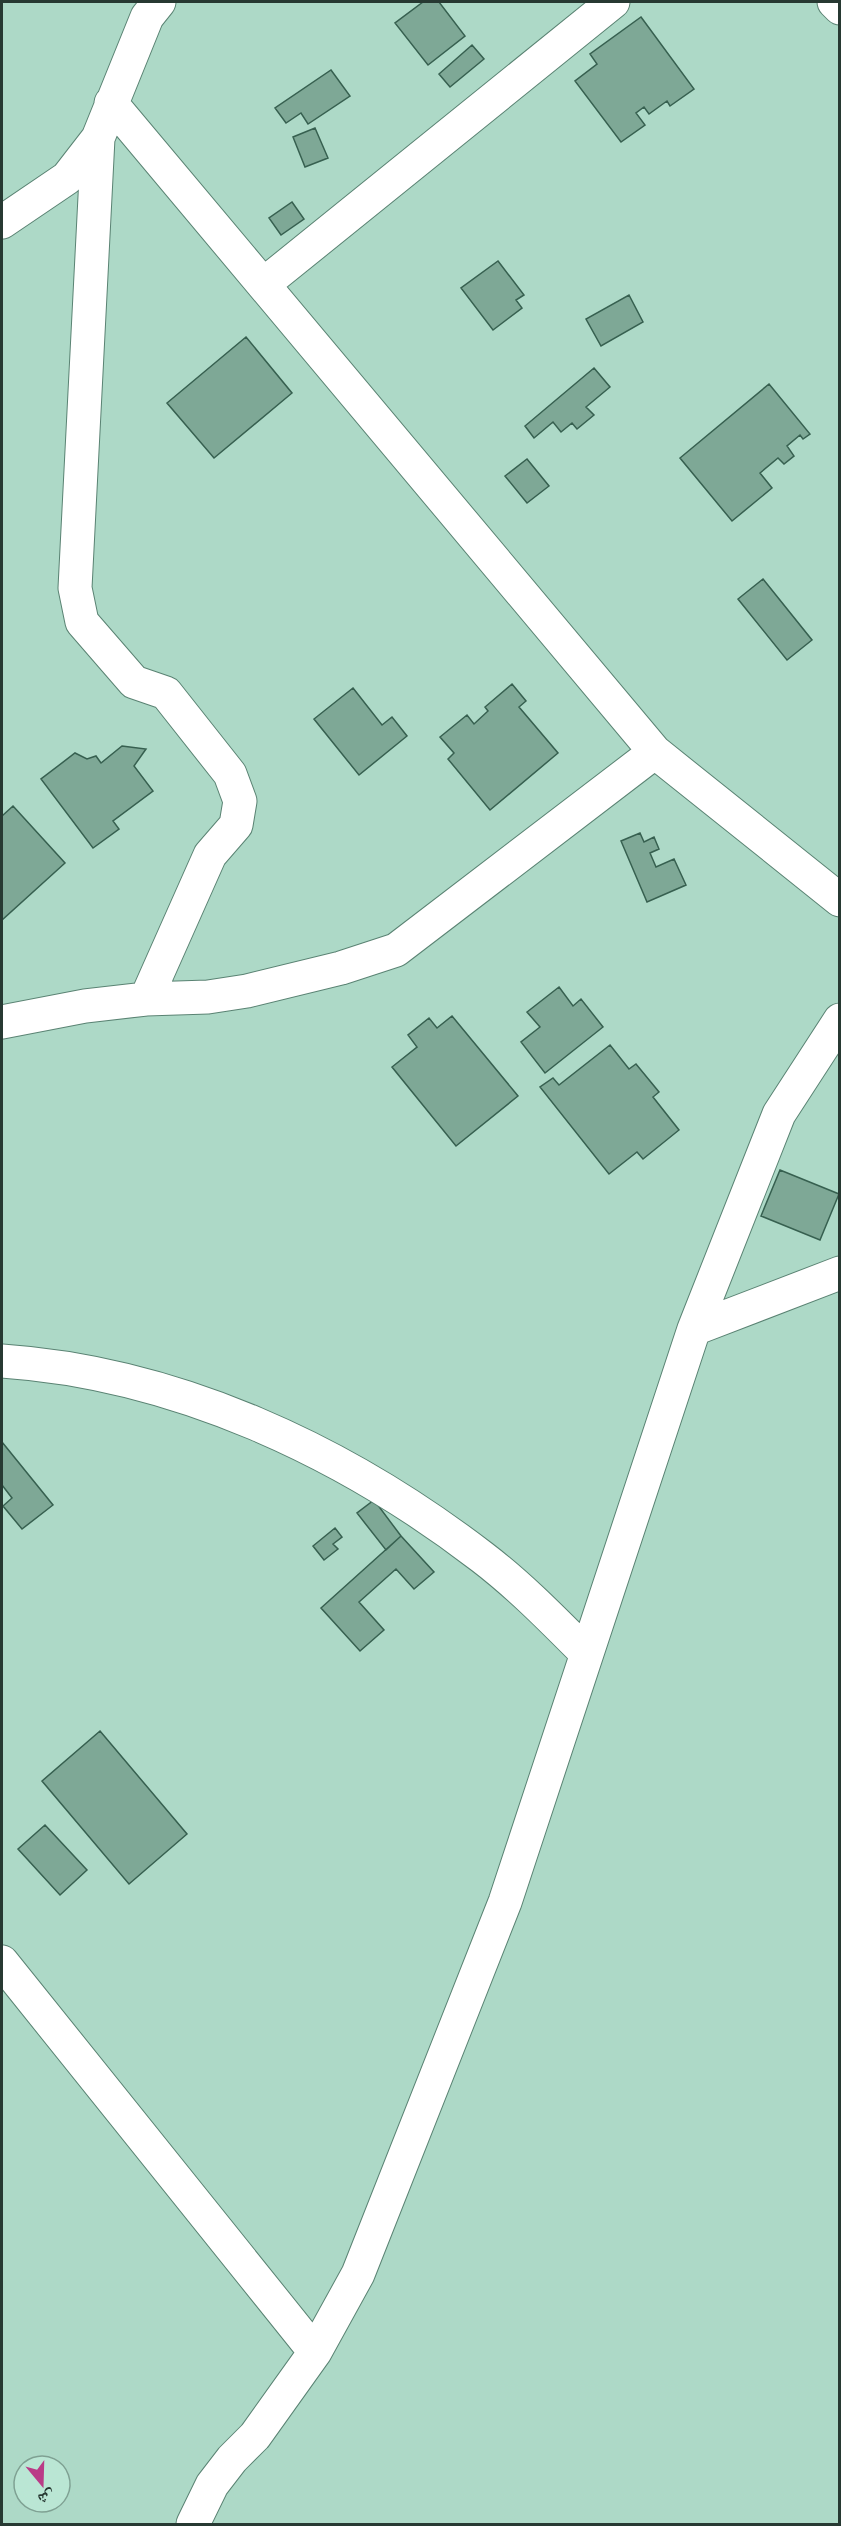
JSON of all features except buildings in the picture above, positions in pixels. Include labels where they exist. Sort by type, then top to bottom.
[{"type":"street","points":[[2,222],[68,178],[98,138],[147,17],[159,2]]},
{"type":"street","points":[[264,284],[613,2]]},
{"type":"street","points":[[834,2],[840,8]]},
{"type":"street","points":[[111,103],[655,752],[840,900]]},
{"type":"street","points":[[98,138],[75,588],[82,622],[134,682],[166,693],[230,774],[240,801],[236,825],[210,855],[146,999]]},
{"type":"street","points":[[2,1022],[85,1006],[146,999],[208,997],[247,991],[341,968],[396,950],[655,752]]},
{"type":"street","points":[[193,2524],[212,2485],[262,2428],[315,2352],[358,2274],[506,1902],[694,1329],[779,1114],[840,1020]]},
{"type":"street","points":[[694,1329],[840,1273]]},
{"type":"street","points":[[2,1360],[75,1370],[133,1383],[240,1418],[310,1448],[371,1480],[447,1531],[537,1604],[586,1653]]},
{"type":"street","points":[[2,1962],[315,2352]]}]
